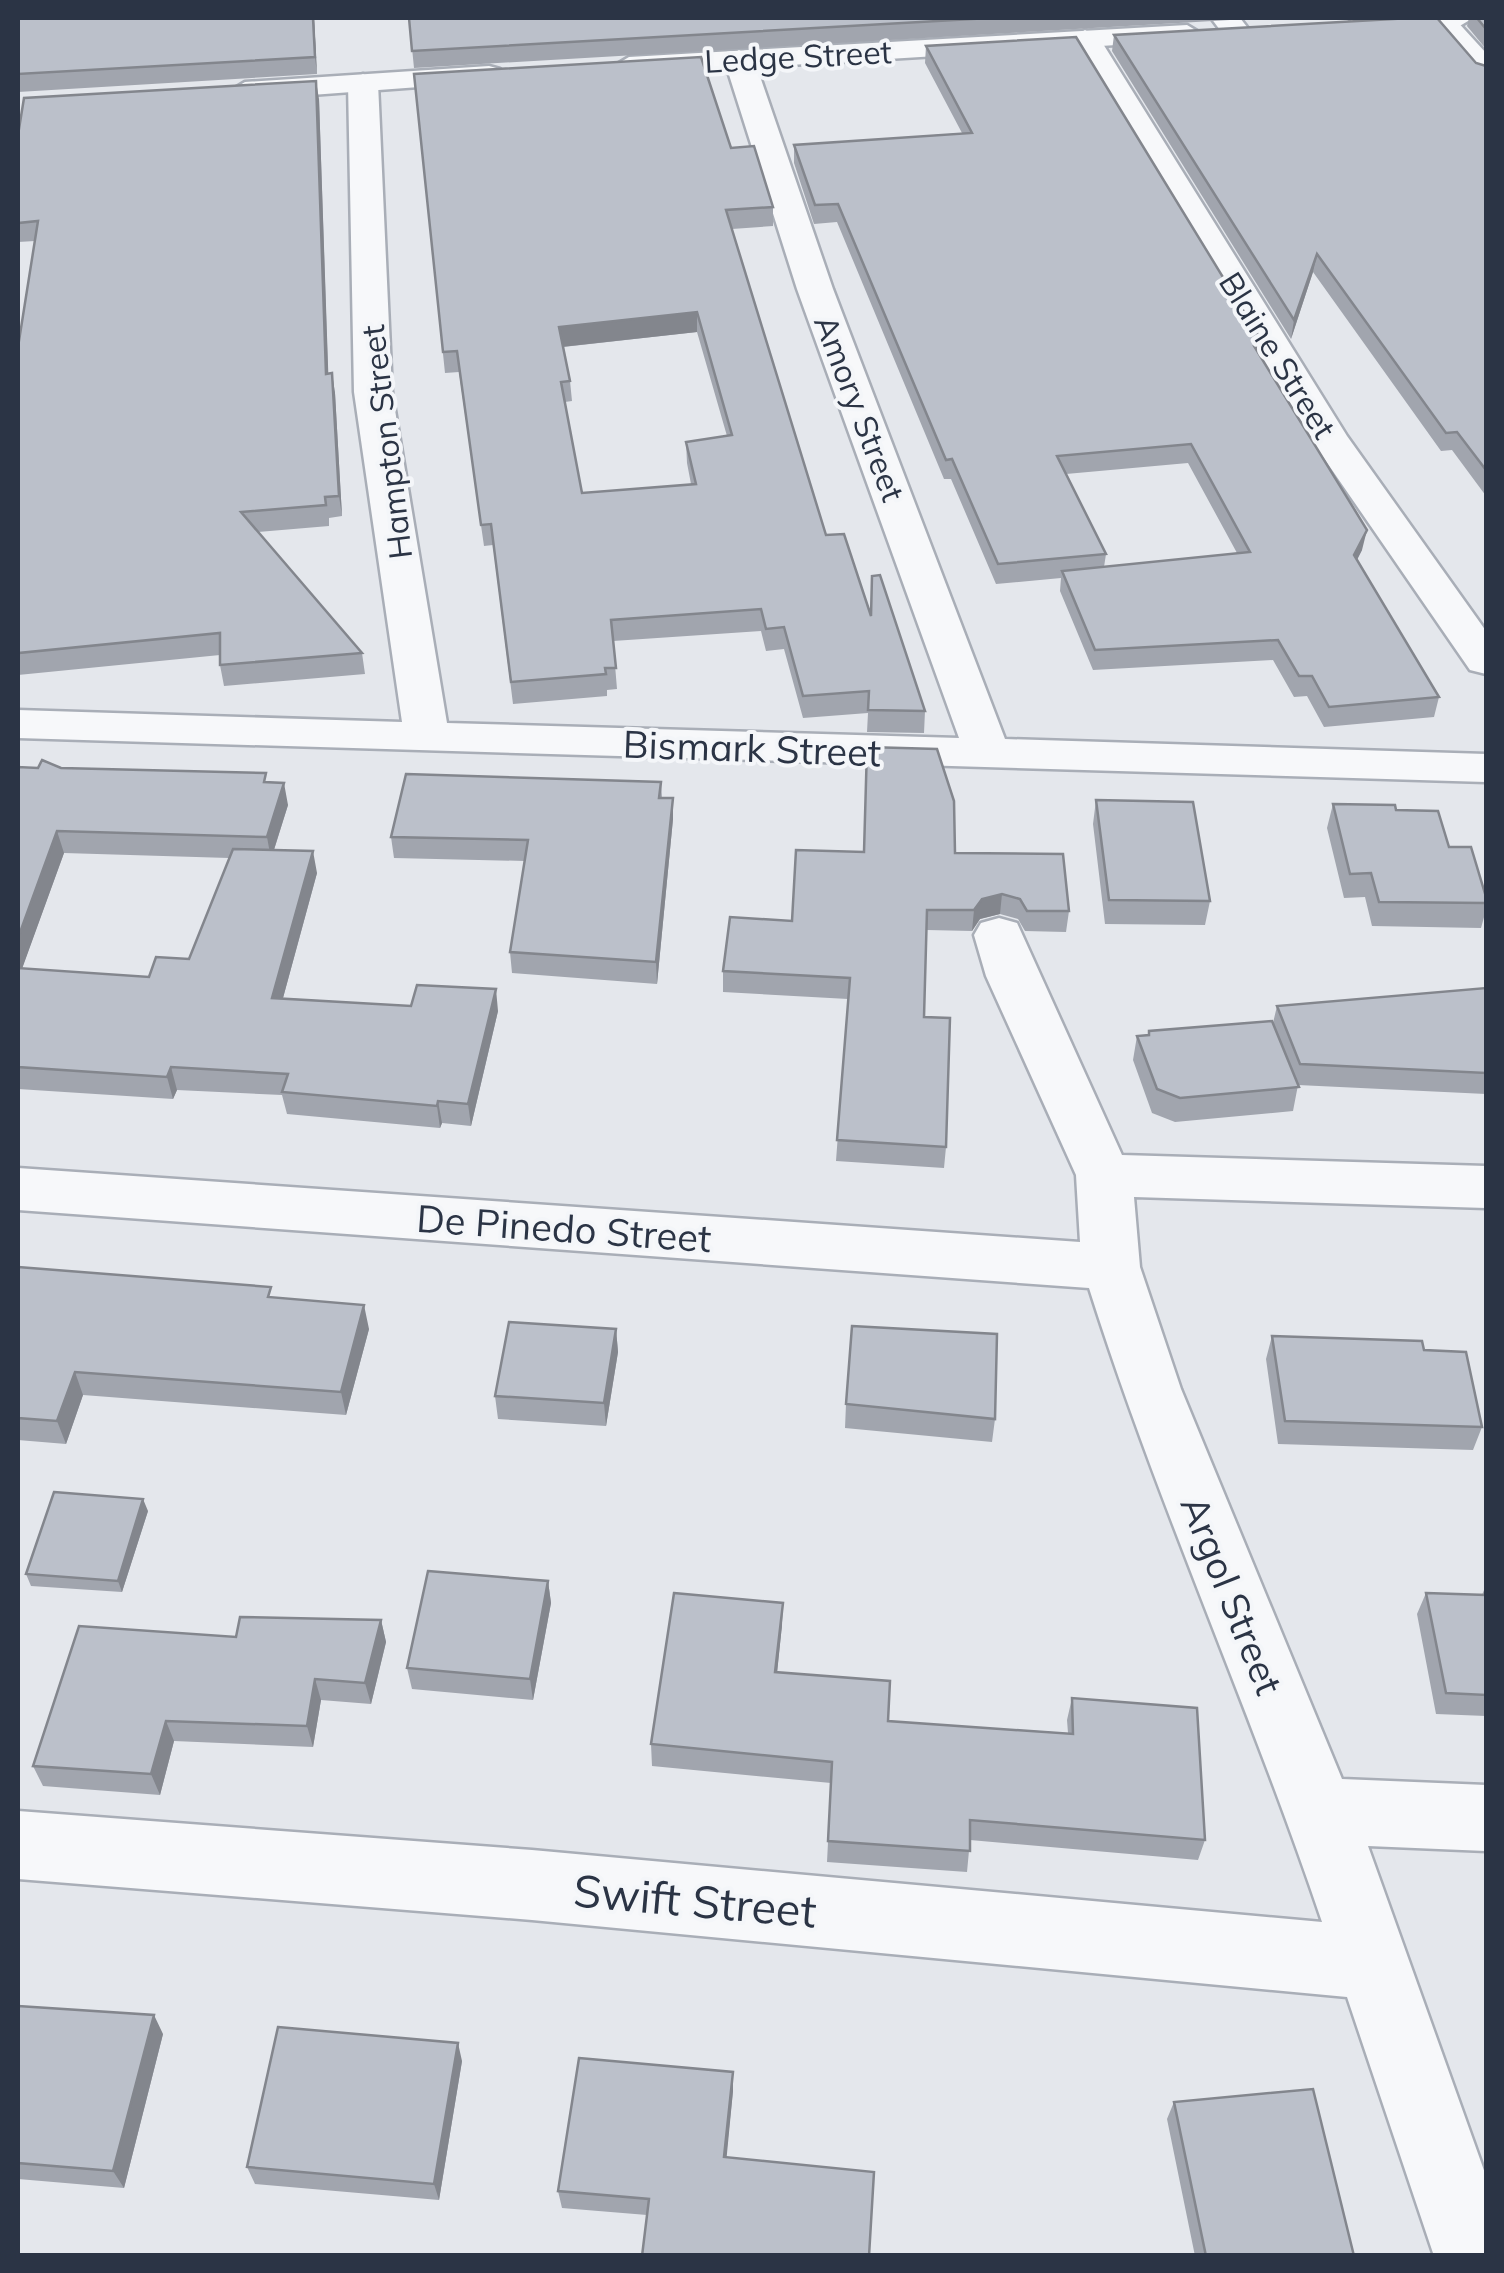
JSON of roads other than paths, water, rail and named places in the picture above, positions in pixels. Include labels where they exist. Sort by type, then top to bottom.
[{"type":"street","points":[[1328,26],[1458,18]]},
{"type":"street","points":[[1438,19],[1486,71]]},
{"type":"street","name":"Ledge Street","points":[[601,68],[1085,39],[1230,25],[1273,30]]},
{"type":"street","name":"Blaine Street","points":[[1085,39],[1328,438],[1486,661]]},
{"type":"street","name":"Amory Street","points":[[739,60],[815,289],[988,754]]},
{"type":"street","points":[[216,93],[522,73]]},
{"type":"street","name":"Hampton Street","points":[[363,84],[373,392],[428,739]]},
{"type":"street","name":"Bismark Street","points":[[18,724],[1486,768]]},
{"type":"street","name":"Argol Street","points":[[999,935],[1012,976],[1104,1175],[1111,1268],[1179,1464],[1320,1811],[1474,2256]]},
{"type":"street","points":[[1104,1175],[1486,1187]]},
{"type":"street","name":"De Pinedo Street","points":[[18,1189],[1111,1268]]},
{"type":"street","points":[[1320,1811],[1486,1818]]},
{"type":"street","name":"Swift Street","points":[[18,1845],[532,1885],[1373,1963]]}]
